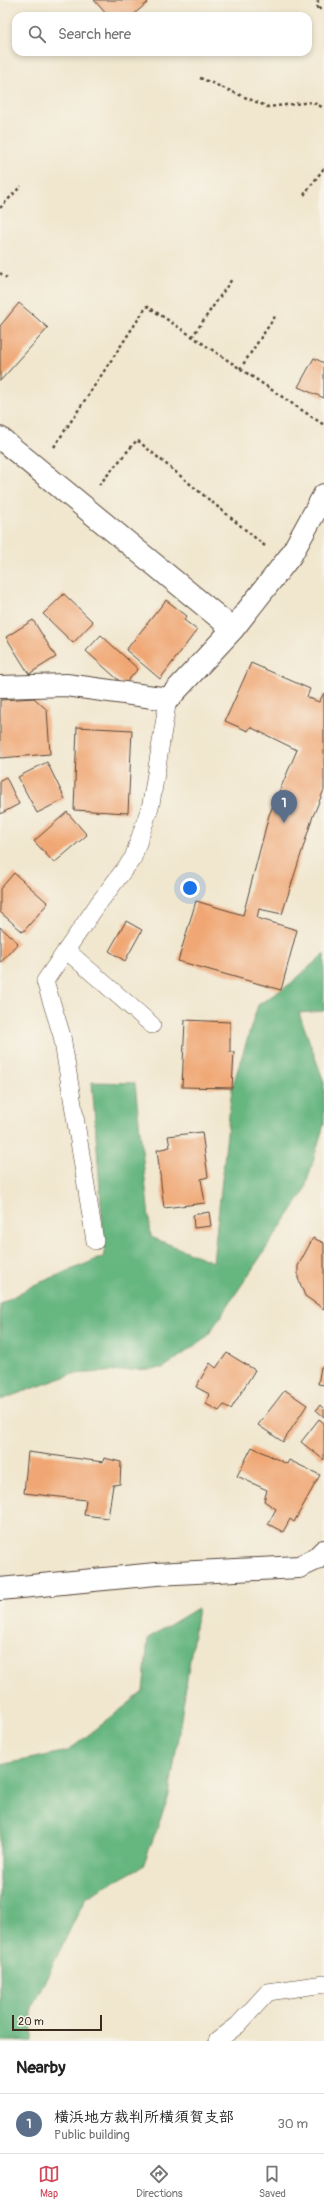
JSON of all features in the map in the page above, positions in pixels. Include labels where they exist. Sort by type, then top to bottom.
[{"type":"street","points":[[0,438],[233,629]]},
{"type":"street","points":[[0,687],[66,685],[168,699],[233,629],[285,563],[324,495]]},
{"type":"street","points":[[0,1589],[156,1574],[299,1568],[316,1558],[324,1551]]},
{"type":"lane","points":[[95,1241],[62,1036],[44,981],[133,858],[151,804],[168,699]]},
{"type":"lane","points":[[66,950],[152,1025]]},
{"type":"lane","points":[[217,2041],[238,2026],[268,1992],[324,1984]]},
{"type":"path","points":[[318,0],[317,10],[324,7]]},
{"type":"path","points":[[200,78],[268,107],[312,102],[324,108]]},
{"type":"path","points":[[304,195],[324,168]]},
{"type":"path","points":[[0,208],[21,186]]},
{"type":"path","points":[[0,273],[8,278]]},
{"type":"path","points":[[192,337],[232,279]]},
{"type":"path","points":[[39,470],[147,306],[240,370],[324,425]]},
{"type":"path","points":[[240,370],[276,315]]},
{"type":"path","points":[[82,506],[137,440],[285,563]]},
{"type":"green space","points":[[324,954],[324,1011],[299,1013],[324,1082],[324,1124],[304,1192],[206,1338],[163,1368],[73,1374],[0,1400],[0,1304],[34,1285],[105,1256],[92,1082],[135,1083],[151,1237],[213,1262],[232,1088],[258,1005],[290,984]]},
{"type":"green space","points":[[198,1608],[169,1796],[143,1866],[86,1897],[32,2007],[32,2041],[0,2041],[0,1765],[68,1751],[143,1692],[148,1638]]},
{"type":"building","points":[[94,0],[146,0],[148,2],[137,12],[104,12]]},
{"type":"building","points":[[19,303],[48,328],[0,381],[0,326]]},
{"type":"building","points":[[314,358],[324,363],[324,398],[298,387]]},
{"type":"building","points":[[64,594],[93,622],[73,643],[43,614]]},
{"type":"building","points":[[166,600],[187,616],[184,620],[197,630],[160,679],[126,650]]},
{"type":"building","points":[[33,620],[56,657],[29,674],[6,637]]},
{"type":"building","points":[[101,635],[138,669],[124,685],[86,651]]},
{"type":"building","points":[[251,663],[310,689],[307,697],[319,702],[324,693],[324,790],[313,816],[282,914],[259,909],[257,918],[297,930],[281,990],[178,961],[196,901],[243,915],[269,815],[297,750],[250,727],[248,731],[225,721]]},
{"type":"building","points":[[34,698],[47,710],[50,754],[0,758],[0,700]]},
{"type":"building","points":[[77,727],[132,730],[128,813],[74,810]]},
{"type":"building","points":[[47,762],[65,799],[37,813],[18,777]]},
{"type":"building","points":[[6,777],[19,804],[0,814],[0,780]]},
{"type":"building","points":[[67,812],[87,835],[54,863],[34,841]]},
{"type":"building","points":[[14,873],[48,903],[23,932],[0,912],[0,889]]},
{"type":"building","points":[[126,921],[142,930],[125,961],[109,951]]},
{"type":"building","points":[[0,927],[18,943],[0,963]]},
{"type":"building","points":[[185,1020],[230,1022],[230,1052],[234,1052],[232,1088],[182,1087]]},
{"type":"building","points":[[202,1132],[208,1177],[201,1179],[205,1203],[164,1208],[157,1150],[170,1147],[168,1136]]},
{"type":"building","points":[[209,1212],[211,1226],[194,1228],[193,1215]]},
{"type":"building","points":[[313,1238],[324,1243],[324,1309],[305,1296],[298,1278],[298,1266]]},
{"type":"building","points":[[227,1353],[255,1370],[231,1409],[224,1405],[219,1411],[206,1404],[209,1394],[196,1387],[210,1363],[216,1368]]},
{"type":"building","points":[[321,1367],[324,1368],[324,1385],[318,1384]]},
{"type":"building","points":[[285,1390],[307,1405],[283,1442],[258,1425]]},
{"type":"building","points":[[320,1405],[324,1409],[324,1417],[316,1410]]},
{"type":"building","points":[[319,1419],[324,1423],[324,1460],[301,1442]]},
{"type":"building","points":[[252,1447],[287,1464],[289,1460],[320,1475],[294,1522],[290,1519],[283,1532],[268,1524],[276,1509],[264,1501],[267,1490],[237,1476]]},
{"type":"building","points":[[28,1452],[103,1462],[104,1458],[121,1462],[120,1484],[113,1485],[108,1518],[84,1515],[86,1500],[24,1493]]},
{"type":"place","name":"横浜地方裁判所横須賀支部","points":[[284,823]]}]
